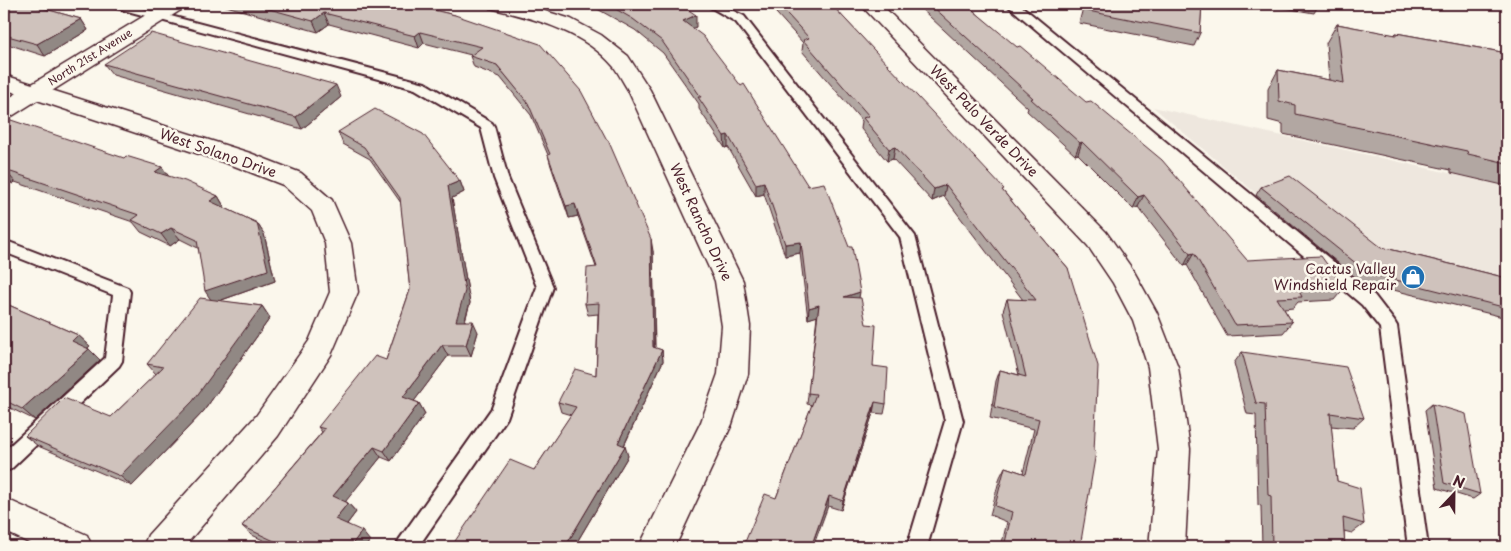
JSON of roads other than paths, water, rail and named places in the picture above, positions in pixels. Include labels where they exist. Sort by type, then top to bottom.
[{"type":"street","name":"North 21st Avenue","points":[[4,111],[177,4]]},
{"type":"street","name":"West Rancho Drive","points":[[497,4],[561,22],[600,41],[621,62],[639,90],[729,281],[736,326],[733,374],[716,424],[657,547]]},
{"type":"street","name":"West Palo Verde Drive","points":[[870,4],[1097,239],[1123,277],[1147,321],[1163,367],[1174,449],[1167,547]]},
{"type":"street","name":"West Solano Drive","points":[[4,82],[241,158],[292,179],[323,206],[338,243],[344,292],[321,347],[267,426],[161,547]]},
{"type":"street","points":[[4,514],[74,547]]},
{"type":"lane","points":[[114,4],[420,86],[487,126],[501,178],[544,287],[500,412],[406,547]]},
{"type":"lane","points":[[711,4],[740,19],[907,236],[954,421],[916,547]]},
{"type":"lane","points":[[1012,4],[1368,300],[1388,326],[1418,547]]},
{"type":"lane","points":[[4,246],[122,292],[113,361],[4,463]]},
{"type":"place","name":"Cactus Valley Windshield Repair","points":[[1413,277]]}]
